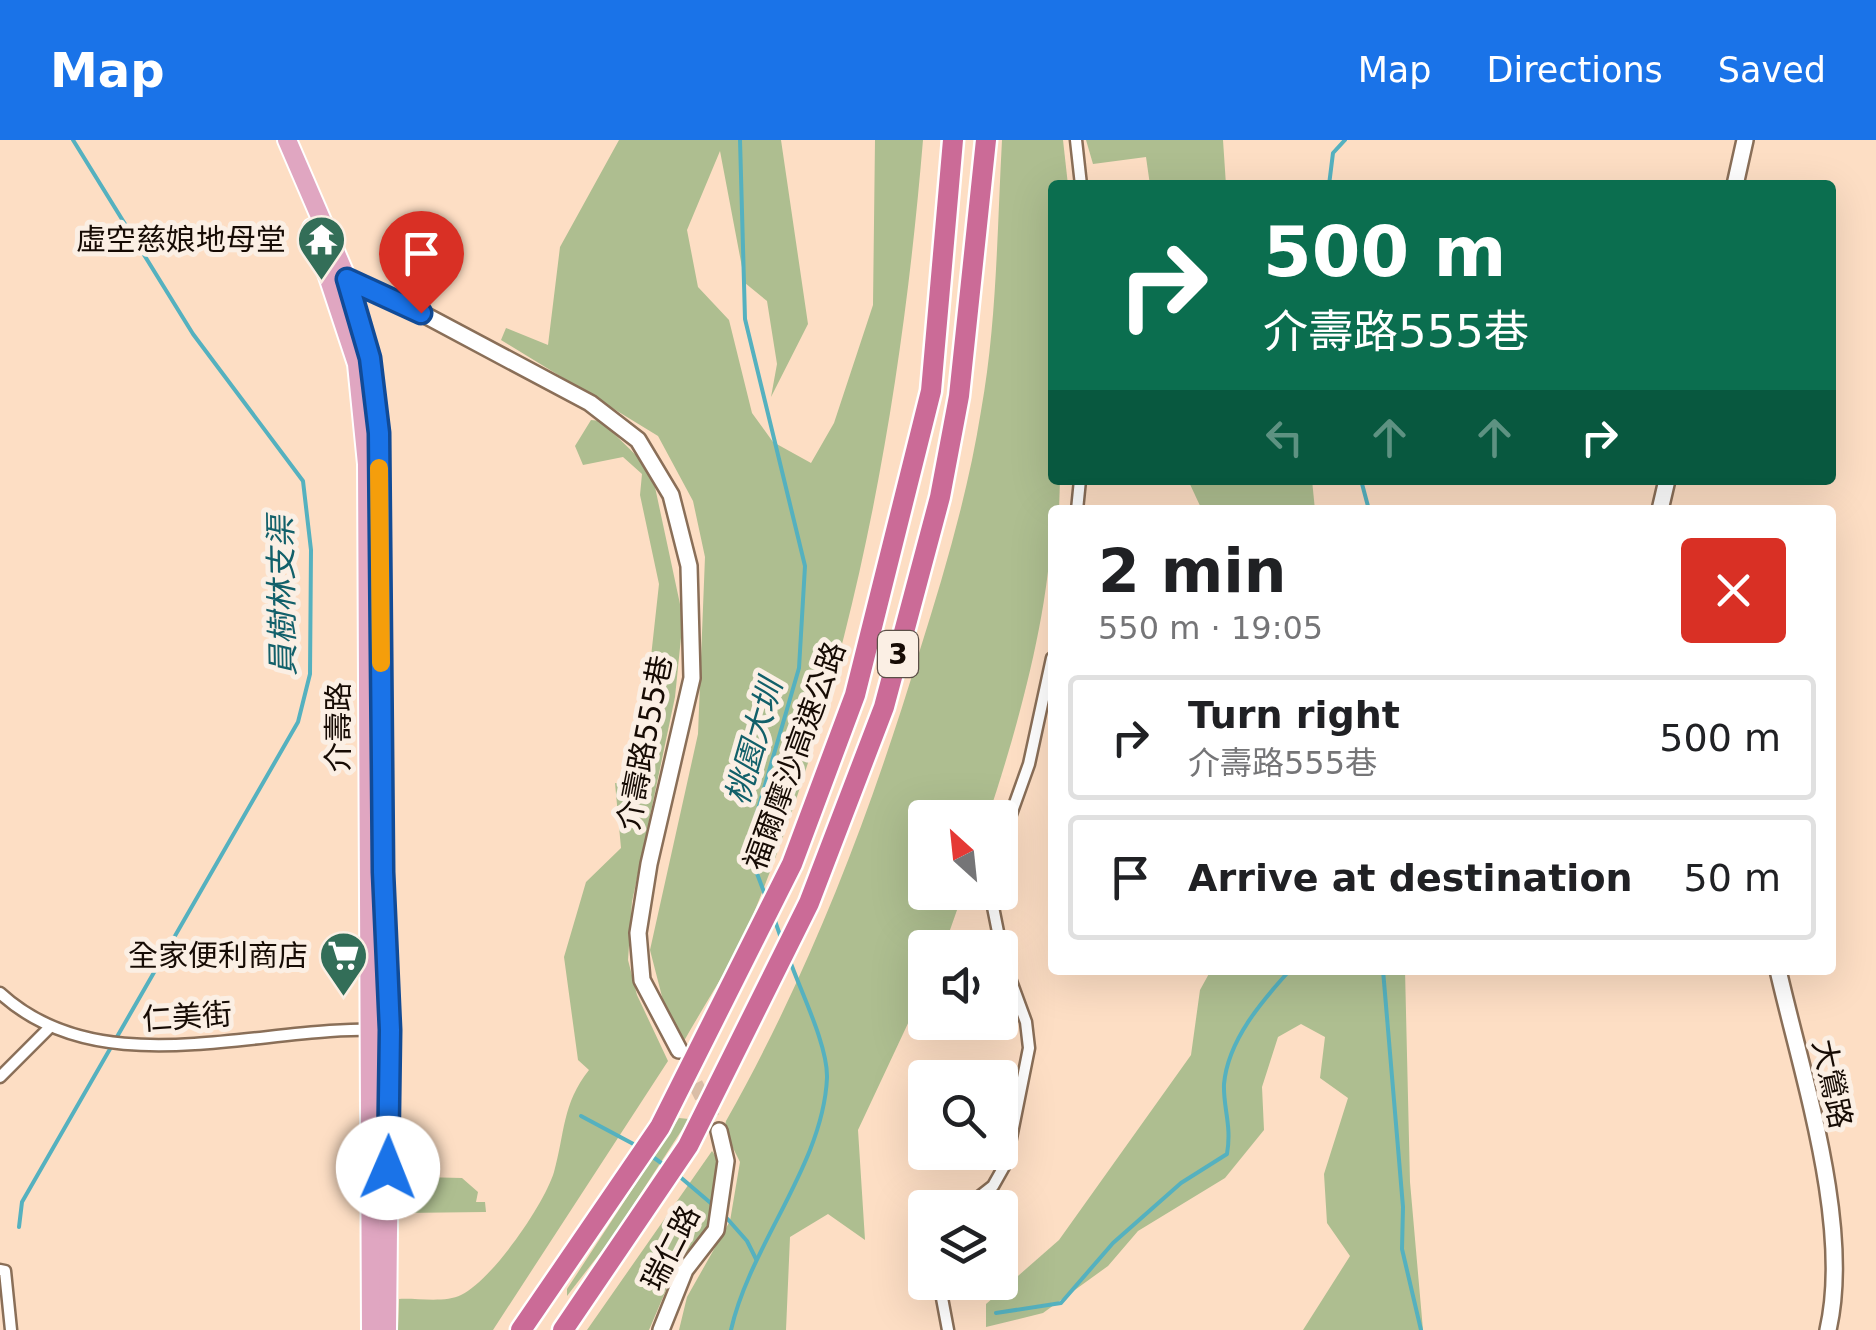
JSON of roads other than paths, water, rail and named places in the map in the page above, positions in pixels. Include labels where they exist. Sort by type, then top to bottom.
[{"type":"highway","name":"福爾摩沙高速公路","points":[[522,1330],[644,1151],[737,978],[792,864],[855,695],[931,391],[953,140]]},
{"type":"highway","name":"福爾摩沙高速公路","points":[[565,1327],[672,1170],[753,1018],[809,903],[884,707],[940,497],[959,396],[986,140]]},
{"type":"highway","points":[[542,1302],[565,1327]]},
{"type":"main road","name":"介壽路","points":[[275,140],[339,276],[356,364],[367,464],[371,1330]]},
{"type":"main road","name":"介壽路","points":[[287,140],[370,358],[379,433],[383,872],[390,1030],[387,1330]]},
{"type":"street","points":[[1076,140],[1080,180]]},
{"type":"street","points":[[1736,180],[1745,140]]},
{"type":"street","name":"介壽路555巷","points":[[339,276],[590,403],[638,440],[671,495],[690,566],[692,678],[649,864],[638,933],[642,980],[678,1050]]},
{"type":"street","points":[[1016,800],[1029,764],[1048,676]]},
{"type":"street","points":[[987,1190],[1006,1162],[1030,1048],[1026,1022],[1004,962],[994,910]]},
{"type":"street","name":"大鶯路","points":[[1779,975],[1826,1187],[1834,1248],[1835,1299],[1828,1330]]},
{"type":"street","name":"仁美街","points":[[0,994],[50,1028],[111,1044],[390,1030]]},
{"type":"street","points":[[0,1076],[50,1028]]},
{"type":"street","name":"瑞仁路","points":[[661,1330],[685,1270],[716,1230],[726,1161],[719,1131]]},
{"type":"street","points":[[2,1270],[10,1330]]},
{"type":"street","points":[[943,1300],[948,1330]]},
{"type":"waterway","name":"員樹林支渠","points":[[19,1227],[22,1202],[298,722],[310,674],[311,550],[303,481],[193,334],[73,140]]},
{"type":"waterway","name":"桃園大圳","points":[[740,140],[745,319],[805,566],[799,668],[747,847],[767,900]]},
{"type":"waterway","points":[[1330,180],[1333,153],[1345,140]]},
{"type":"waterway","points":[[1362,485],[1368,505]]},
{"type":"waterway","name":"桃園大圳","points":[[774,918],[781,938]]},
{"type":"waterway","name":"桃園大圳","points":[[731,1330],[740,1298],[800,1174],[823,1110],[827,1078],[823,1051],[790,961]]},
{"type":"waterway","points":[[996,1313],[1061,1303],[1113,1243],[1181,1183],[1227,1154],[1224,1084],[1232,1052],[1258,1008],[1286,975]]},
{"type":"waterway","points":[[1383,975],[1403,1207],[1402,1249],[1421,1330]]},
{"type":"waterway","points":[[581,1116],[639,1147]]},
{"type":"waterway","points":[[650,1155],[667,1167]]},
{"type":"waterway","points":[[679,1176],[713,1205]]},
{"type":"waterway","points":[[724,1215],[747,1241],[756,1259]]},
{"type":"tunnel","points":[[685,1063],[719,1131]]},
{"type":"place","name":"虛空慈娘地母堂","points":[[321,282]]},
{"type":"place","name":"全家便利商店","points":[[343,998]]}]
